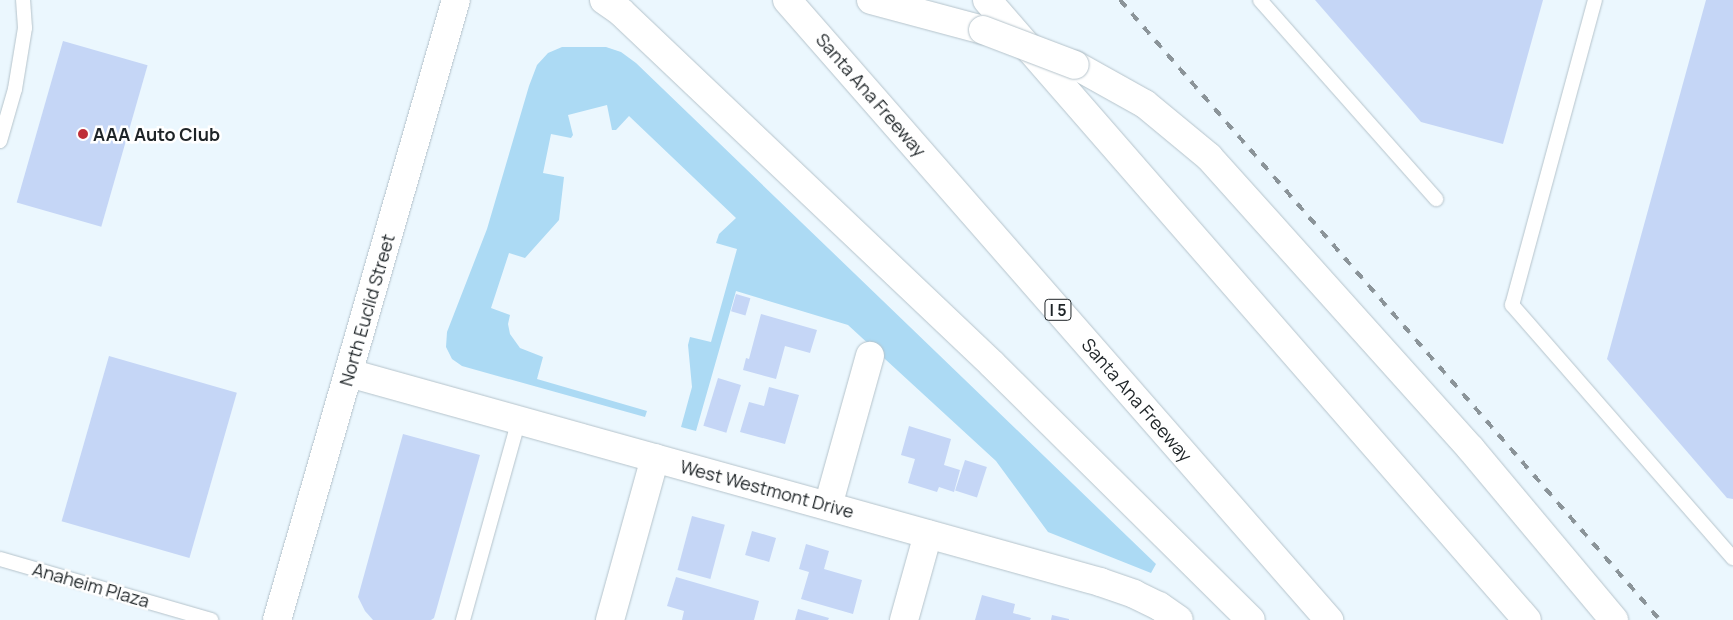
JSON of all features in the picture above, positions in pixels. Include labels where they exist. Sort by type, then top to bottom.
[{"type":"main road","name":"North Euclid Street","points":[[277,620],[456,0]]},
{"type":"main road","points":[[604,0],[621,12],[992,364],[1251,620]]},
{"type":"main road","name":"Santa Ana Freeway","points":[[788,0],[1329,620]]},
{"type":"main road","points":[[871,0],[983,30],[1075,65],[1145,104],[1209,157],[1471,449],[1614,620]]},
{"type":"main road","points":[[986,0],[1527,620]]},
{"type":"main road","points":[[828,506],[870,356]]},
{"type":"main road","name":"West Westmont Drive","points":[[349,373],[1100,582],[1134,594],[1159,606],[1179,620]]},
{"type":"main road","points":[[610,620],[656,458]]},
{"type":"main road","points":[[904,620],[928,534]]},
{"type":"lane","points":[[0,141],[16,89],[25,28],[23,0]]},
{"type":"lane","points":[[1260,0],[1436,199]]},
{"type":"lane","points":[[1595,0],[1512,305],[1733,558]]},
{"type":"lane","points":[[464,620],[519,420]]},
{"type":"lane","name":"Anaheim Plaza","points":[[0,559],[211,620]]},
{"type":"shaded area","points":[[562,47],[606,47],[621,52],[636,63],[1156,564],[1151,573],[1048,532],[996,461],[848,325],[736,291],[696,431],[681,427],[692,387],[688,345],[690,337],[711,342],[737,249],[716,243],[719,234],[736,218],[629,116],[616,130],[612,130],[607,105],[568,115],[573,135],[571,138],[551,134],[543,173],[564,177],[559,220],[525,258],[509,253],[491,308],[510,315],[508,324],[510,334],[520,348],[543,357],[537,379],[647,411],[645,417],[462,366],[452,359],[446,347],[447,332],[487,229],[529,86],[537,65],[548,53]]},
{"type":"building","points":[[1315,0],[1543,0],[1503,144],[1421,122]]},
{"type":"building","points":[[1706,0],[1733,0],[1733,499],[1727,498],[1607,359]]},
{"type":"building","name":"AAA Auto Club","points":[[63,41],[148,65],[101,227],[17,202]]},
{"type":"building","points":[[736,294],[750,298],[745,315],[731,311]]},
{"type":"building","points":[[761,314],[817,330],[810,353],[785,346],[776,379],[743,370],[746,358],[749,359]]},
{"type":"building","points":[[109,356],[237,393],[189,558],[62,521]]},
{"type":"building","points":[[718,378],[741,385],[726,433],[703,426]]},
{"type":"building","points":[[769,387],[799,395],[785,444],[740,432],[749,402],[764,406]]},
{"type":"building","points":[[909,426],[951,439],[944,465],[960,470],[954,492],[939,487],[937,492],[908,483],[915,459],[901,455]]},
{"type":"building","points":[[403,434],[480,455],[434,618],[431,620],[373,620],[365,611],[358,597]]},
{"type":"building","points":[[965,460],[987,467],[977,498],[955,490]]},
{"type":"building","points":[[692,516],[725,525],[710,579],[678,570]]},
{"type":"building","points":[[752,531],[776,538],[769,562],[745,555]]},
{"type":"building","points":[[806,544],[829,551],[824,569],[862,580],[853,614],[801,599],[809,572],[799,569]]},
{"type":"building","points":[[676,577],[759,601],[754,620],[682,620],[684,611],[667,606]]},
{"type":"building","points":[[982,595],[1015,604],[1013,613],[1031,618],[1030,620],[975,620]]},
{"type":"building","points":[[798,609],[829,618],[828,620],[795,620]]},
{"type":"building","points":[[1052,615],[1069,619],[1069,620],[1051,620]]},
{"type":"railway","points":[[1120,0],[1660,620]]},
{"type":"place","name":"AAA Auto Club","points":[[83,134]]}]
